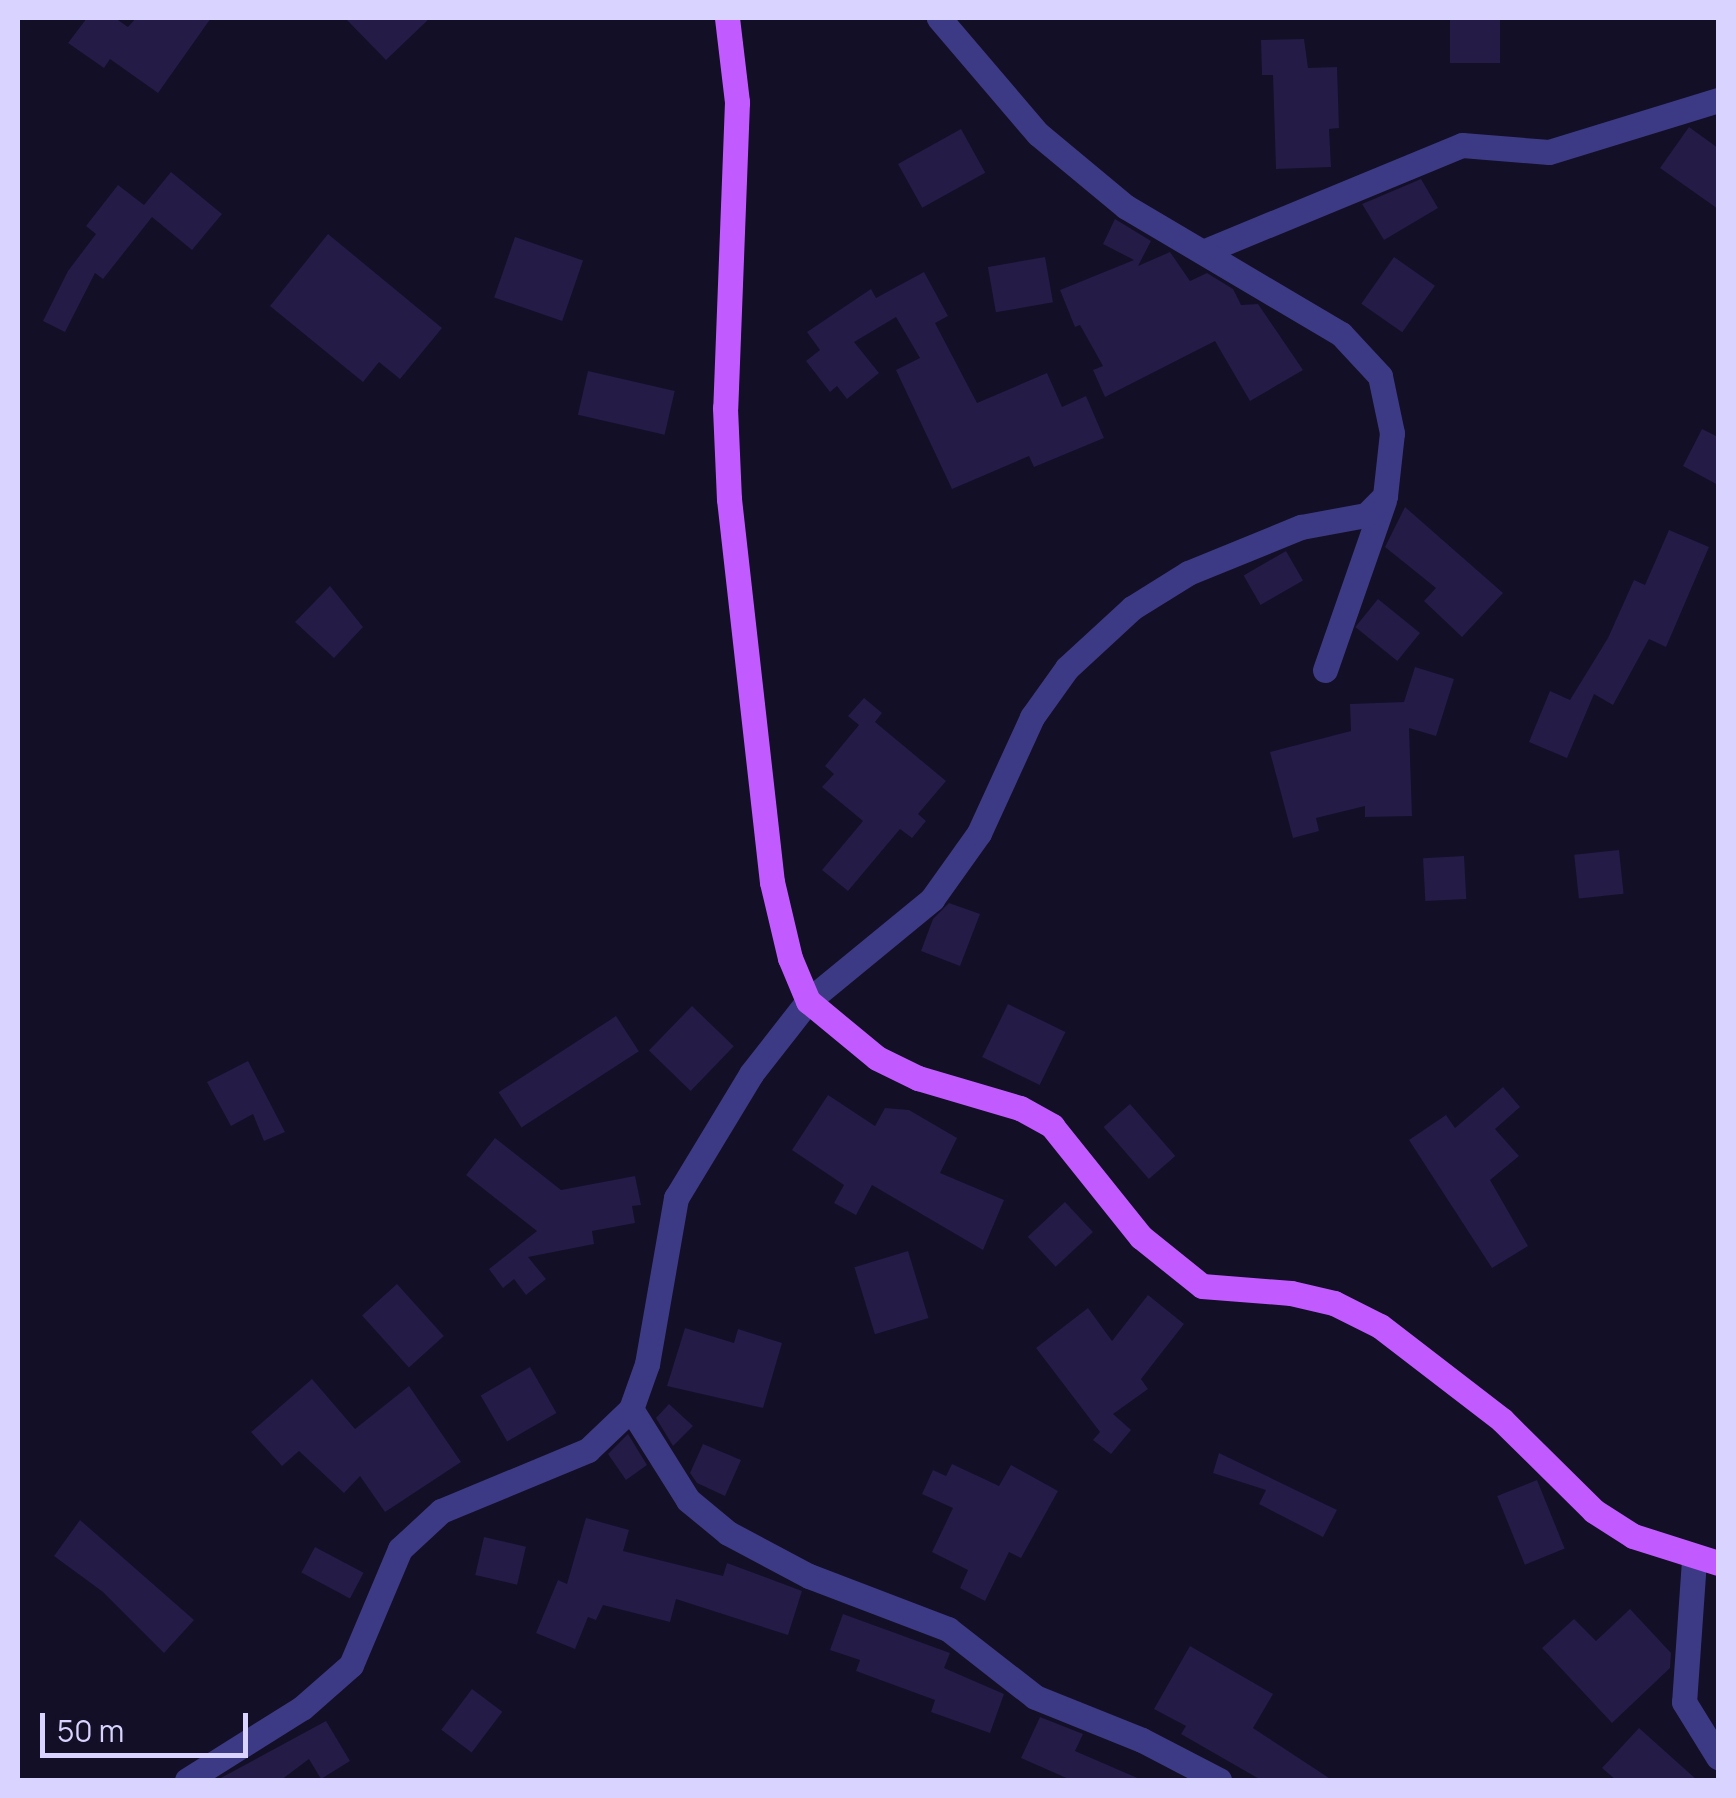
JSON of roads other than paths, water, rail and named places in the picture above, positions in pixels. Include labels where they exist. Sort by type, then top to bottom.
[{"type":"main road","points":[[727,18],[737,102],[726,408],[729,500],[772,882],[790,958],[808,1001],[877,1058],[918,1078],[1020,1108],[1052,1126],[1141,1237],[1202,1286],[1334,1303],[1380,1326],[1502,1420],[1594,1511],[1706,1562]]},
{"type":"street","points":[[940,18],[1038,134],[1126,207],[1341,334],[1380,376],[1392,433],[1385,496],[1325,670]]},
{"type":"street","points":[[1205,251],[1462,145],[1549,152],[1718,100]]},
{"type":"street","points":[[186,1780],[302,1708],[351,1665],[400,1548],[440,1511],[588,1450],[631,1408],[647,1364],[676,1198],[751,1074],[808,1001],[932,899],[979,832],[1032,717],[1068,668],[1132,608],[1188,573],[1301,527],[1366,514],[1385,496]]},
{"type":"street","points":[[631,1408],[688,1500],[728,1533],[809,1576],[948,1629],[1035,1698],[1142,1740],[1219,1780]]},
{"type":"street","points":[[1706,1562],[1684,1702],[1718,1757]]}]
